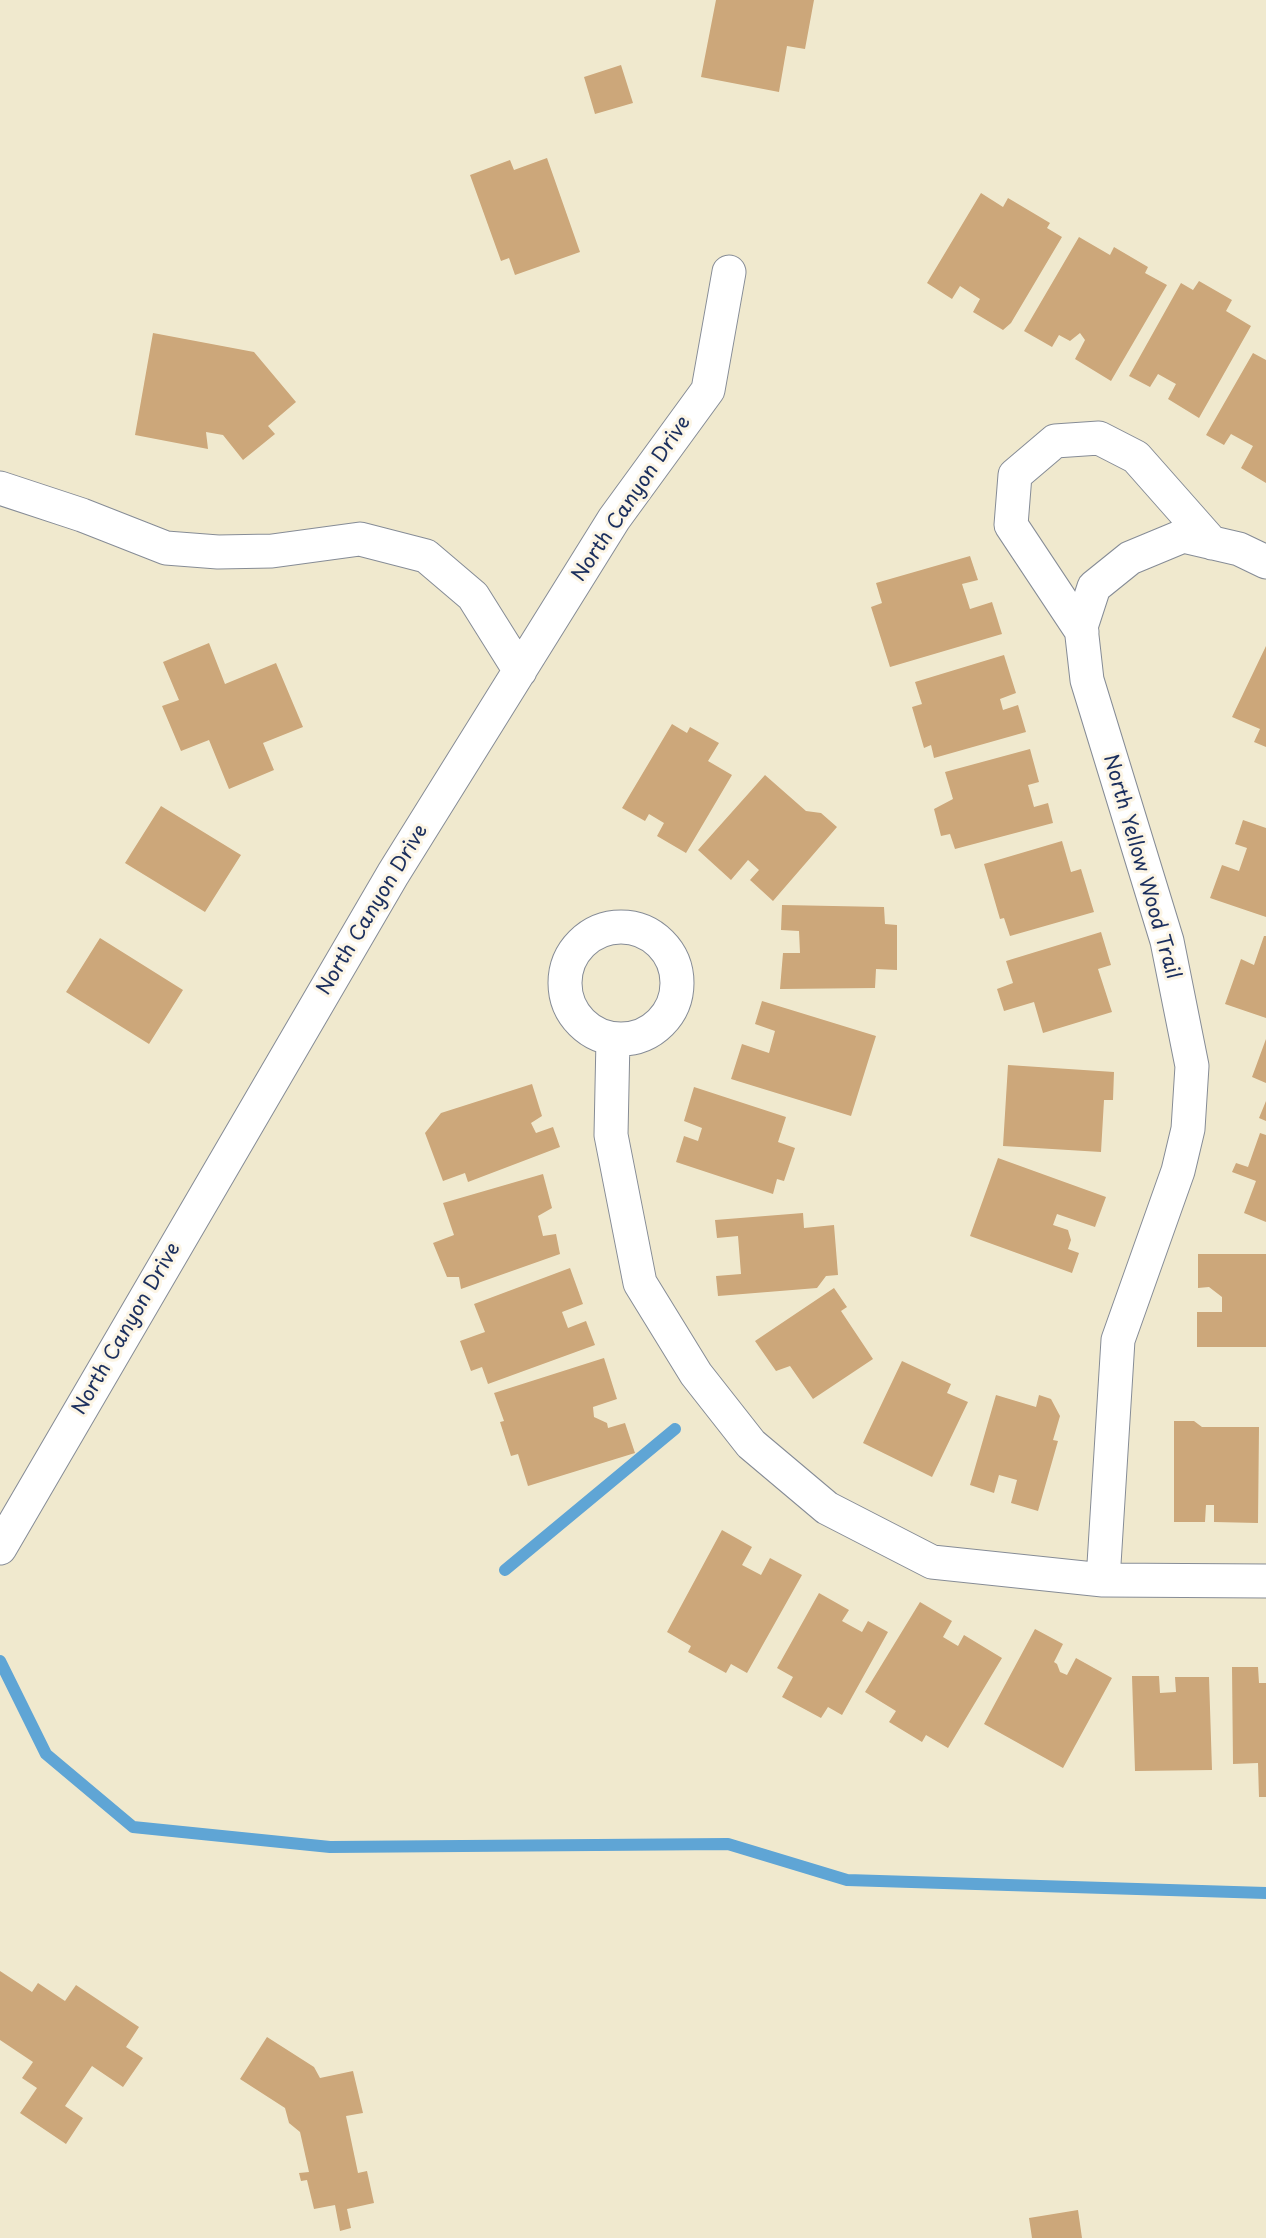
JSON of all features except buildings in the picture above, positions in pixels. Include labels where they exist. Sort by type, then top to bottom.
[{"type":"street","name":"North Canyon Drive","points":[[0,1548],[387,884],[614,519],[708,390],[729,272]]},
{"type":"street","points":[[1082,632],[1011,525],[1015,475],[1054,441],[1099,438],[1136,457],[1212,543]]},
{"type":"street","points":[[0,488],[82,515],[166,548],[218,552],[272,551],[360,539],[426,556],[473,596],[520,671]]},
{"type":"street","name":"North Yellow Wood Trail","points":[[1103,1580],[1118,1340],[1178,1171],[1188,1129],[1192,1066],[1167,941],[1087,680],[1081,627],[1094,587],[1130,558],[1183,536],[1239,549],[1266,562]]},
{"type":"street","points":[[613,1039],[611,1135],[640,1283],[696,1374],[751,1444],[827,1508],[932,1562],[1103,1580],[1266,1581]]},
{"type":"waterway","points":[[505,1570],[675,1429]]},
{"type":"waterway","points":[[0,1661],[46,1754],[133,1827],[330,1847],[728,1844],[847,1880],[1266,1893]]}]
